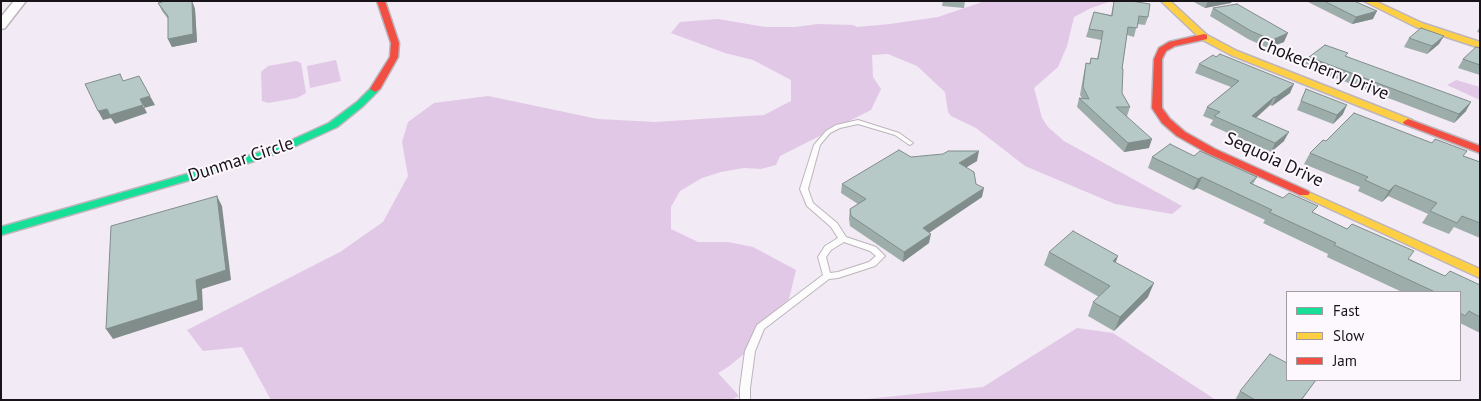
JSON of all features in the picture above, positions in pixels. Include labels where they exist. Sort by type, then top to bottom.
[{"type":"street","points":[[1,25],[20,1]]},
{"type":"street","name":"Dunmar Circle","points":[[1,231],[285,148],[333,125],[360,104],[379,84],[394,57],[395,44],[381,1]]},
{"type":"street","name":"Chokecherry Drive","points":[[1166,1],[1204,37],[1234,53],[1480,150]]},
{"type":"street","points":[[1368,1],[1419,25],[1480,45]]},
{"type":"street","name":"Sequoia Drive","points":[[1204,37],[1172,44],[1162,50],[1158,59],[1157,108],[1166,121],[1181,134],[1211,150],[1480,274]]},
{"type":"lane","points":[[745,400],[750,351],[760,327],[827,276],[838,275],[872,264],[881,256],[873,249],[843,239],[834,225],[810,204],[804,189],[818,145],[828,132],[838,126],[858,122],[897,134],[910,143]]},
{"type":"lane","points":[[827,276],[822,257],[828,248],[843,239]]},
{"type":"shaded area","points":[[985,1],[1112,1],[1091,8],[1074,17],[1067,46],[1058,67],[1034,88],[1042,118],[1048,127],[1064,141],[1182,206],[1172,214],[1115,204],[1025,166],[976,128],[951,116],[948,112],[945,92],[917,66],[888,54],[872,55],[873,77],[881,89],[871,110],[780,156],[776,165],[761,169],[744,168],[721,172],[702,178],[680,191],[671,207],[671,229],[698,242],[728,242],[753,247],[796,270],[789,299],[770,320],[749,350],[718,373],[739,396],[731,400],[271,400],[242,347],[203,351],[187,330],[340,252],[383,222],[408,176],[402,142],[408,122],[434,103],[488,96],[598,119],[655,122],[764,115],[791,101],[791,80],[753,60],[725,53],[671,33],[680,22],[718,19],[765,27],[795,27],[818,24],[853,25],[857,27],[938,17]]},
{"type":"shaded area","points":[[336,60],[341,81],[310,88],[307,66]]},
{"type":"shaded area","points":[[296,61],[301,63],[306,93],[297,98],[268,103],[262,101],[261,72],[268,66]]},
{"type":"shaded area","points":[[1456,80],[1480,87],[1480,100],[1447,85]]},
{"type":"shaded area","points":[[1077,328],[1113,333],[1216,400],[857,400],[983,387]]},
{"type":"building","points":[[161,1],[192,1],[193,34],[168,39],[168,16],[158,3]]},
{"type":"building","points":[[1114,1],[1150,4],[1148,17],[1139,16],[1137,28],[1128,27],[1122,69],[1122,93],[1130,107],[1116,107],[1152,139],[1128,143],[1079,98],[1089,99],[1083,87],[1086,63],[1090,64],[1091,58],[1098,59],[1103,31],[1089,29],[1094,12],[1112,16]]},
{"type":"building","points":[[1324,1],[1354,1],[1377,11],[1356,17]]},
{"type":"building","points":[[1237,4],[1288,33],[1272,40],[1251,31],[1213,8]]},
{"type":"building","points":[[1421,28],[1444,36],[1432,46],[1409,38]]},
{"type":"building","points":[[1325,45],[1348,53],[1345,56],[1471,102],[1459,114],[1309,57]]},
{"type":"building","points":[[1476,47],[1480,48],[1480,65],[1463,59]]},
{"type":"building","points":[[1220,54],[1294,84],[1274,97],[1252,116],[1289,132],[1275,143],[1214,116],[1220,112],[1207,107],[1239,81],[1199,64],[1213,55],[1216,57]]},
{"type":"building","points":[[120,74],[123,81],[139,76],[150,96],[140,99],[143,105],[110,115],[107,109],[98,111],[85,84]]},
{"type":"building","points":[[1306,89],[1347,105],[1337,115],[1301,101]]},
{"type":"building","points":[[1354,113],[1432,143],[1435,139],[1467,151],[1463,156],[1480,162],[1480,223],[1462,216],[1457,223],[1430,211],[1437,203],[1395,185],[1389,191],[1365,180],[1368,177],[1310,153],[1323,140],[1326,141]]},
{"type":"building","points":[[1170,144],[1194,156],[1200,151],[1257,177],[1250,183],[1283,198],[1289,193],[1318,206],[1312,212],[1347,229],[1352,224],[1414,251],[1408,259],[1445,276],[1450,271],[1480,285],[1480,317],[1469,311],[1465,316],[1461,314],[1461,291],[1433,291],[1269,212],[1272,210],[1202,177],[1198,179],[1152,157]]},
{"type":"building","points":[[899,150],[911,157],[943,154],[948,151],[979,151],[959,163],[974,172],[976,184],[984,188],[923,228],[931,234],[904,252],[851,216],[850,209],[866,199],[842,184]]},
{"type":"building","points":[[217,196],[226,270],[196,280],[198,300],[106,329],[111,226]]},
{"type":"building","points":[[1073,231],[1118,256],[1113,261],[1154,283],[1120,317],[1093,302],[1110,286],[1049,252]]},
{"type":"building","points":[[1270,354],[1286,362],[1286,381],[1315,381],[1301,400],[1255,400],[1240,391]]},
{"type":"traffic: fast","points":[[1,231],[244,161],[285,147],[333,125],[360,104],[375,89]]},
{"type":"traffic: slow","points":[[1165,1],[1204,37],[1234,53],[1408,122]]},
{"type":"traffic: slow","points":[[1368,1],[1419,25],[1480,45]]},
{"type":"traffic: slow","points":[[1304,193],[1480,274]]},
{"type":"traffic: jam","points":[[375,89],[394,57],[395,43],[381,1]]},
{"type":"traffic: jam","points":[[1204,37],[1172,44],[1162,50],[1158,59],[1157,108],[1166,121],[1181,134],[1211,151],[1304,193]]},
{"type":"traffic: jam","points":[[1408,122],[1480,150]]}]
